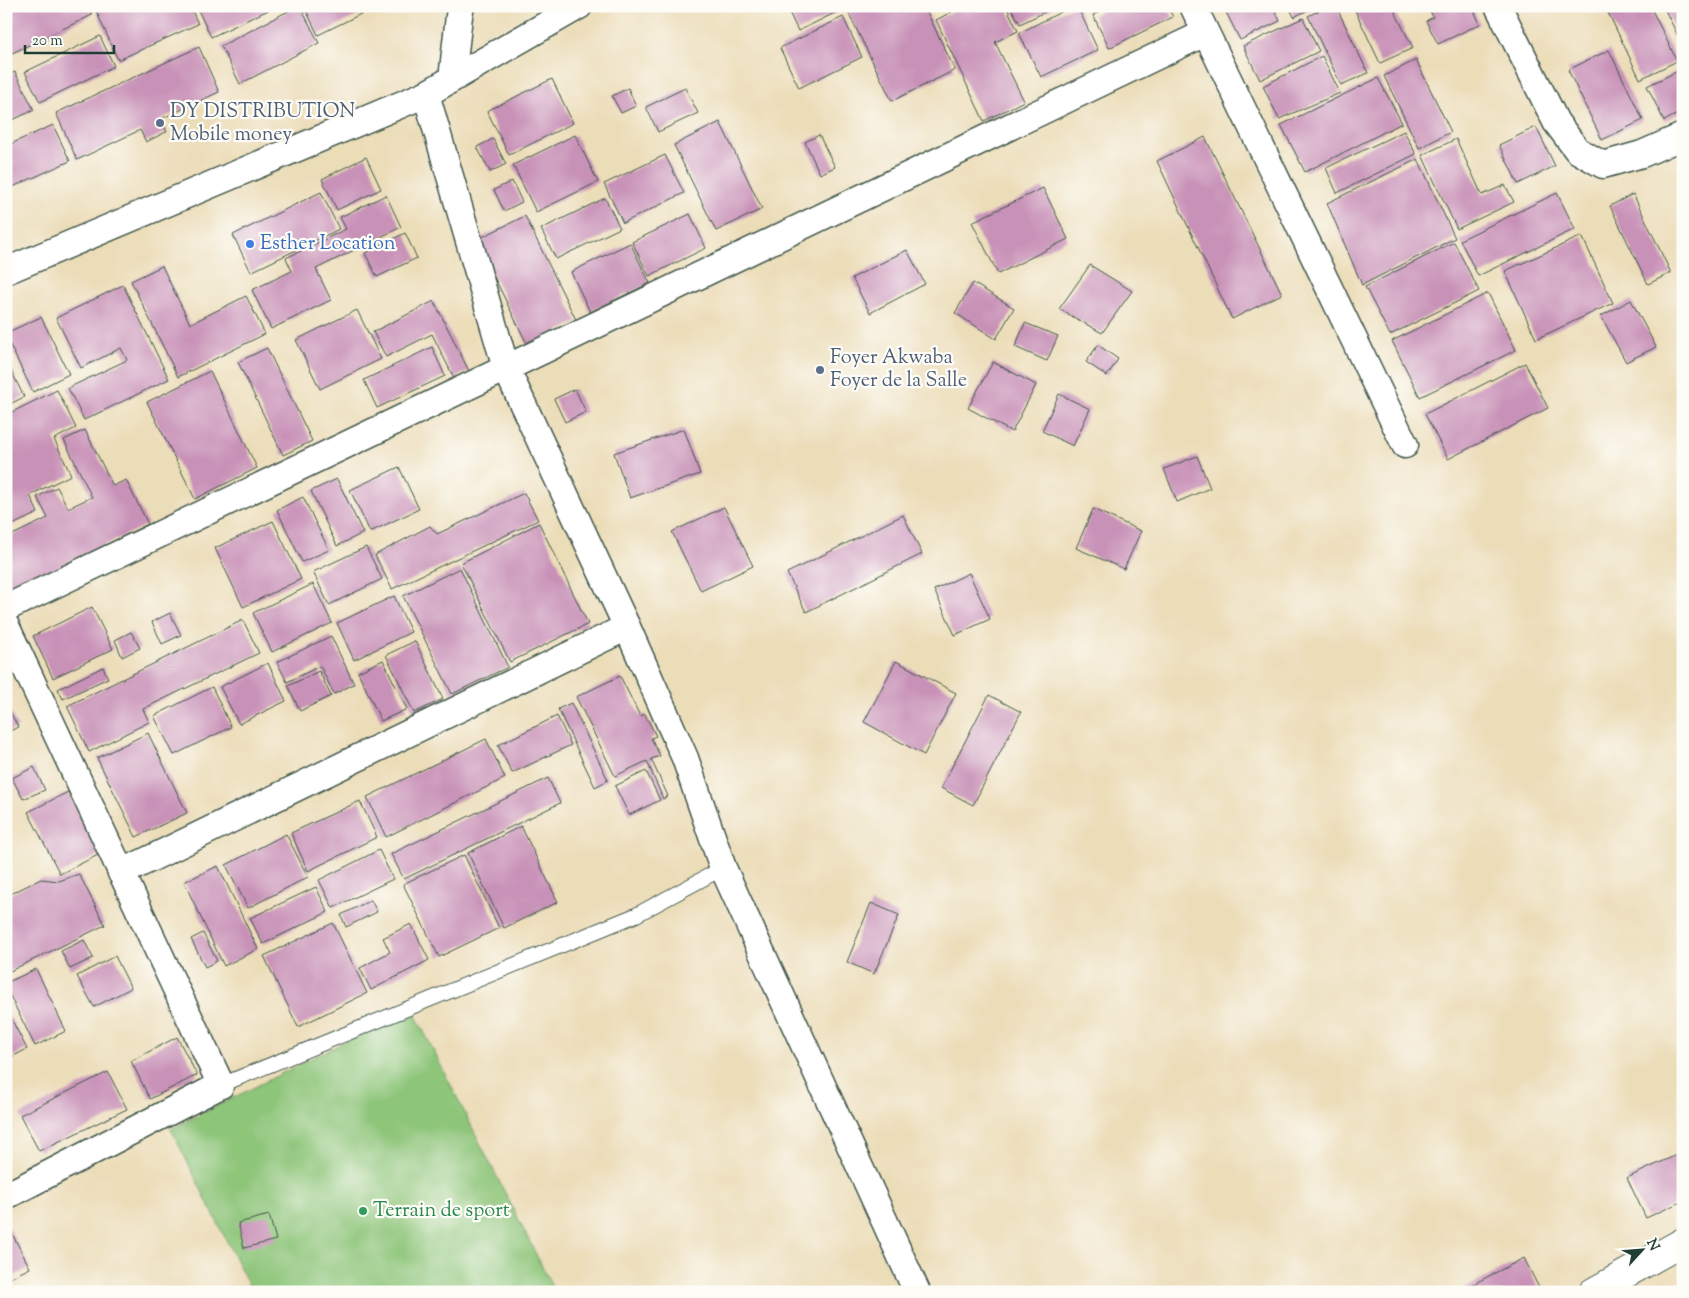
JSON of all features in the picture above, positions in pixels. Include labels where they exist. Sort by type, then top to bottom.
[{"type":"street","points":[[452,79],[461,6]]},
{"type":"street","points":[[6,271],[426,94],[579,6]]},
{"type":"street","points":[[1193,6],[1405,445]]},
{"type":"street","points":[[1498,6],[1556,122],[1577,150],[1603,165],[1642,154],[1683,136]]},
{"type":"street","points":[[6,608],[1205,32]]},
{"type":"street","points":[[426,94],[506,368],[627,627],[685,758],[722,868],[917,1292]]},
{"type":"street","points":[[6,626],[221,1084],[6,1196]]},
{"type":"street","points":[[121,873],[627,627]]},
{"type":"street","points":[[1593,1292],[1683,1242]]},
{"type":"lane","points":[[221,1084],[636,915],[722,868]]},
{"type":"green space","name":"Terrain de sport","points":[[412,1008],[555,1292],[252,1292],[171,1129]]},
{"type":"building","points":[[6,6],[88,6],[92,15],[6,56]]},
{"type":"building","points":[[94,6],[190,6],[198,24],[118,60]]},
{"type":"building","points":[[196,6],[277,6],[211,37]]},
{"type":"building","points":[[300,6],[319,43],[240,84],[221,46]]},
{"type":"building","points":[[304,6],[377,6],[318,35]]},
{"type":"building","points":[[786,6],[849,6],[798,31]]},
{"type":"building","points":[[862,6],[924,6],[955,70],[892,101],[848,12]]},
{"type":"building","points":[[963,6],[1006,6],[1018,31],[995,42],[1024,101],[984,121],[936,20]]},
{"type":"building","points":[[1010,6],[1057,6],[1020,24]]},
{"type":"building","points":[[1073,6],[1077,6],[1098,50],[1041,77],[1019,33]]},
{"type":"building","points":[[1110,6],[1167,6],[1173,17],[1109,48],[1093,15]]},
{"type":"building","points":[[1223,6],[1273,6],[1280,21],[1240,40]]},
{"type":"building","points":[[1289,6],[1316,6],[1294,17]]},
{"type":"building","points":[[1328,6],[1336,6],[1368,73],[1341,85],[1308,16]]},
{"type":"building","points":[[1353,6],[1392,6],[1413,48],[1380,63]]},
{"type":"building","points":[[1428,6],[1472,6],[1480,24],[1438,44],[1426,21],[1433,17]]},
{"type":"building","points":[[1605,6],[1650,6],[1677,61],[1640,79]]},
{"type":"building","points":[[1663,6],[1683,6],[1683,46]]},
{"type":"building","points":[[843,17],[862,57],[799,88],[780,48]]},
{"type":"building","points":[[1303,18],[1319,51],[1260,80],[1243,46]]},
{"type":"building","points":[[100,36],[114,66],[40,102],[25,72]]},
{"type":"building","points":[[199,47],[219,92],[161,119],[167,132],[146,142],[140,130],[77,160],[56,113]]},
{"type":"building","points":[[1609,50],[1643,120],[1602,140],[1568,70]]},
{"type":"building","points":[[1322,56],[1340,93],[1279,119],[1263,86]]},
{"type":"building","points":[[1416,60],[1451,132],[1419,148],[1384,76]]},
{"type":"building","points":[[1682,69],[1683,111],[1664,121],[1647,86]]},
{"type":"building","points":[[15,72],[34,110],[6,123],[6,76]]},
{"type":"building","points":[[1378,78],[1402,123],[1305,172],[1281,125]]},
{"type":"building","points":[[552,79],[573,123],[509,155],[487,111]]},
{"type":"building","points":[[628,88],[636,106],[621,113],[612,96]]},
{"type":"building","points":[[685,88],[698,113],[658,132],[646,107]]},
{"type":"building","points":[[720,122],[762,209],[716,231],[674,145]]},
{"type":"building","points":[[53,125],[70,161],[6,190],[6,146]]},
{"type":"building","points":[[1536,127],[1555,166],[1518,184],[1499,145]]},
{"type":"building","points":[[1404,131],[1416,154],[1337,193],[1326,168]]},
{"type":"building","points":[[575,135],[598,182],[536,212],[513,165]]},
{"type":"building","points":[[819,135],[835,167],[820,174],[805,142]]},
{"type":"building","points":[[1205,137],[1282,294],[1232,319],[1157,161]]},
{"type":"building","points":[[493,139],[506,164],[490,172],[477,147]]},
{"type":"building","points":[[1456,139],[1482,195],[1505,185],[1514,202],[1457,229],[1422,155]]},
{"type":"building","points":[[665,155],[684,193],[623,223],[604,184]]},
{"type":"building","points":[[366,157],[381,189],[337,210],[322,179]]},
{"type":"building","points":[[1418,159],[1455,238],[1362,285],[1327,203]]},
{"type":"building","points":[[512,181],[522,202],[504,211],[494,190]]},
{"type":"building","points":[[1043,188],[1068,239],[998,274],[972,222]]},
{"type":"building","points":[[321,192],[339,229],[251,272],[233,235]]},
{"type":"building","points":[[1557,193],[1575,229],[1478,276],[1460,240]]},
{"type":"building","points":[[1633,194],[1671,273],[1648,284],[1610,206]]},
{"type":"building","points":[[386,195],[401,227],[316,269],[331,300],[271,329],[252,290],[292,271],[286,258],[346,229],[340,217]]},
{"type":"building","points":[[605,198],[620,228],[556,259],[541,229]]},
{"type":"building","points":[[690,214],[706,248],[649,276],[632,242]]},
{"type":"building","points":[[525,216],[577,322],[528,346],[476,240]]},
{"type":"building","points":[[405,233],[417,258],[377,277],[365,253]]},
{"type":"building","points":[[1582,236],[1613,303],[1536,339],[1505,271]]},
{"type":"building","points":[[1454,242],[1479,291],[1390,335],[1365,287]]},
{"type":"building","points":[[630,243],[650,283],[590,312],[571,272]]},
{"type":"building","points":[[907,250],[925,284],[870,313],[852,278]]},
{"type":"building","points":[[1090,265],[1132,291],[1102,333],[1059,309]]},
{"type":"building","points":[[162,266],[190,324],[246,296],[265,334],[178,377],[131,281]]},
{"type":"building","points":[[973,283],[1014,308],[996,339],[955,313]]},
{"type":"building","points":[[123,285],[169,379],[84,420],[68,388],[127,360],[121,348],[81,368],[56,318]]},
{"type":"building","points":[[1488,293],[1516,350],[1420,397],[1392,341]]},
{"type":"building","points":[[1631,300],[1656,347],[1626,362],[1601,316]]},
{"type":"building","points":[[434,301],[469,371],[454,378],[432,334],[386,357],[373,332]]},
{"type":"building","points":[[357,310],[381,359],[320,389],[296,340]]},
{"type":"building","points":[[41,317],[69,374],[33,392],[6,337],[6,333]]},
{"type":"building","points":[[1025,323],[1058,336],[1047,361],[1015,347]]},
{"type":"building","points":[[1098,345],[1118,359],[1107,376],[1086,362]]},
{"type":"building","points":[[432,347],[445,376],[377,408],[364,380]]},
{"type":"building","points":[[267,348],[312,441],[283,455],[238,362]]},
{"type":"building","points":[[6,360],[24,397],[6,406]]},
{"type":"building","points":[[993,362],[1036,385],[1012,432],[968,408]]},
{"type":"building","points":[[1525,363],[1548,408],[1448,459],[1425,414]]},
{"type":"building","points":[[210,371],[257,468],[195,499],[147,402]]},
{"type":"building","points":[[575,389],[586,412],[565,422],[554,399]]},
{"type":"building","points":[[57,390],[76,428],[54,439],[71,475],[30,495],[38,513],[6,528],[6,415]]},
{"type":"building","points":[[1059,394],[1090,409],[1073,446],[1042,431]]},
{"type":"building","points":[[684,429],[700,474],[630,498],[614,453]]},
{"type":"building","points":[[85,430],[113,486],[126,480],[148,524],[9,592],[6,587],[6,538],[48,518],[37,497],[57,487],[68,508],[92,497],[64,440]]},
{"type":"building","points":[[1197,456],[1210,488],[1177,502],[1164,469]]},
{"type":"building","points":[[399,467],[419,509],[370,532],[350,490]]},
{"type":"building","points":[[337,479],[363,533],[337,546],[311,491]]},
{"type":"building","points":[[524,493],[538,520],[392,589],[375,555],[430,526],[437,534]]},
{"type":"building","points":[[303,497],[329,550],[302,562],[277,510]]},
{"type":"building","points":[[724,507],[753,566],[701,591],[672,532]]},
{"type":"building","points":[[1093,509],[1141,531],[1124,569],[1076,548]]},
{"type":"building","points":[[903,515],[922,554],[806,612],[787,573]]},
{"type":"building","points":[[273,521],[301,579],[243,607],[215,548]]},
{"type":"building","points":[[539,523],[588,624],[510,662],[461,563]]},
{"type":"building","points":[[366,547],[382,579],[329,605],[313,572]]},
{"type":"building","points":[[460,568],[508,667],[452,694],[403,596]]},
{"type":"building","points":[[969,573],[990,619],[955,635],[934,590]]},
{"type":"building","points":[[313,584],[332,623],[272,652],[253,613]]},
{"type":"building","points":[[394,596],[411,632],[354,660],[337,623]]},
{"type":"building","points":[[92,607],[113,649],[53,678],[33,636]]},
{"type":"building","points":[[170,613],[181,635],[162,644],[152,622]]},
{"type":"building","points":[[243,620],[259,653],[143,709],[149,722],[89,752],[67,706]]},
{"type":"building","points":[[131,632],[140,648],[122,657],[115,640]]},
{"type":"building","points":[[331,636],[354,684],[334,694],[320,666],[287,682],[277,662]]},
{"type":"building","points":[[415,641],[443,699],[414,713],[386,655]]},
{"type":"building","points":[[383,660],[407,709],[381,721],[358,672]]},
{"type":"building","points":[[896,661],[956,693],[924,755],[864,722]]},
{"type":"building","points":[[268,663],[286,701],[239,724],[220,687]]},
{"type":"building","points":[[103,667],[108,678],[63,699],[58,689]]},
{"type":"building","points":[[319,671],[331,696],[300,711],[288,686]]},
{"type":"building","points":[[620,676],[640,716],[645,714],[656,736],[651,738],[660,756],[651,759],[668,796],[663,799],[647,761],[615,776],[576,697]]},
{"type":"building","points":[[212,687],[231,727],[174,755],[154,716]]},
{"type":"building","points":[[989,695],[1021,712],[973,805],[941,788]]},
{"type":"building","points":[[571,703],[608,780],[595,787],[558,709]]},
{"type":"building","points":[[6,704],[18,727],[6,733]]},
{"type":"building","points":[[557,716],[571,745],[512,773],[498,745]]},
{"type":"building","points":[[148,733],[187,813],[136,837],[97,758]]},
{"type":"building","points":[[486,739],[505,778],[386,837],[367,797]]},
{"type":"building","points":[[34,767],[45,790],[23,799],[12,778]]},
{"type":"building","points":[[646,771],[660,800],[629,815],[615,786]]},
{"type":"building","points":[[548,778],[560,803],[404,879],[391,854]]},
{"type":"building","points":[[68,792],[100,854],[60,874],[28,812]]},
{"type":"building","points":[[360,801],[377,837],[308,871],[291,833]]},
{"type":"building","points":[[521,826],[558,902],[504,928],[468,853]]},
{"type":"building","points":[[286,834],[308,877],[248,908],[226,865]]},
{"type":"building","points":[[379,850],[393,879],[333,908],[319,880]]},
{"type":"building","points":[[464,855],[499,928],[439,957],[403,884]]},
{"type":"building","points":[[218,866],[258,949],[224,966],[184,882]]},
{"type":"building","points":[[79,874],[105,925],[6,973],[6,896],[41,879],[59,881]]},
{"type":"building","points":[[316,887],[328,912],[263,944],[250,918]]},
{"type":"building","points":[[371,900],[377,912],[346,927],[341,915]]},
{"type":"building","points":[[871,903],[899,915],[874,974],[847,962]]},
{"type":"building","points":[[333,923],[367,993],[298,1027],[264,956]]},
{"type":"building","points":[[411,924],[429,960],[371,990],[360,968],[390,952],[383,938]]},
{"type":"building","points":[[203,933],[217,961],[205,967],[191,939]]},
{"type":"building","points":[[84,940],[93,958],[70,969],[61,951]]},
{"type":"building","points":[[115,956],[131,988],[94,1007],[77,976]]},
{"type":"building","points":[[36,969],[66,1031],[35,1046],[6,988],[6,983]]},
{"type":"building","points":[[6,1009],[27,1049],[6,1060]]},
{"type":"building","points":[[177,1037],[197,1075],[150,1099],[131,1061]]},
{"type":"building","points":[[108,1072],[127,1109],[39,1151],[20,1115]]},
{"type":"building","points":[[1683,1152],[1683,1201],[1646,1218],[1627,1178]]},
{"type":"building","points":[[269,1215],[276,1240],[244,1248],[238,1223]]},
{"type":"building","points":[[6,1222],[30,1268],[6,1280]]},
{"type":"building","points":[[1524,1258],[1541,1292],[1458,1292]]},
{"type":"place","name":"DY DISTRIBUTION Mobile money","points":[[160,123]]},
{"type":"place","name":"Esther Location","points":[[250,244]]},
{"type":"place","name":"Foyer Akwaba Foyer de la Salle","points":[[820,370]]},
{"type":"place","name":"Terrain de sport","points":[[363,1211]]}]
